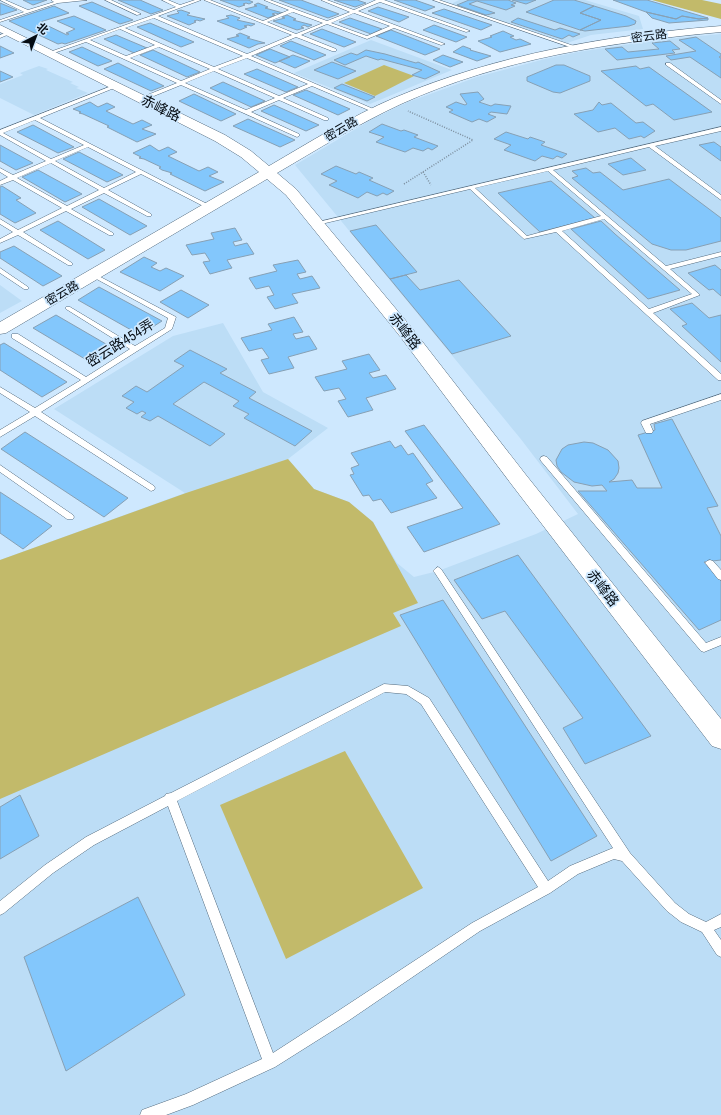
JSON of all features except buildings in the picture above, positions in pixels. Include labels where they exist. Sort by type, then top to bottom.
[{"type":"street","name":"密云路","points":[[0,329],[389,103],[460,76],[529,57],[575,47],[657,34],[721,29]]},
{"type":"street","name":"赤峰路","points":[[3,33],[49,53],[220,138],[246,154],[291,192],[405,330],[519,480],[721,738]]},
{"type":"lane","points":[[1,0],[28,12]]},
{"type":"lane","points":[[0,21],[56,1],[85,0]]},
{"type":"lane","points":[[107,0],[139,14]]},
{"type":"lane","points":[[164,0],[180,7]]},
{"type":"lane","points":[[49,53],[199,0]]},
{"type":"lane","points":[[206,0],[334,50]]},
{"type":"lane","points":[[266,0],[366,38],[394,26]]},
{"type":"lane","points":[[323,0],[443,44]]},
{"type":"lane","points":[[142,99],[380,0],[468,31]]},
{"type":"lane","points":[[435,0],[575,47]]},
{"type":"lane","points":[[446,4],[454,0]]},
{"type":"lane","points":[[264,22],[294,10]]},
{"type":"lane","points":[[154,16],[375,111]]},
{"type":"lane","points":[[121,28],[326,119]]},
{"type":"lane","points":[[86,40],[297,135]]},
{"type":"lane","points":[[126,58],[160,45]]},
{"type":"lane","points":[[668,64],[721,102]]},
{"type":"lane","points":[[248,112],[312,84]]},
{"type":"lane","points":[[0,132],[116,86]]},
{"type":"lane","points":[[36,118],[208,207]]},
{"type":"lane","points":[[317,224],[721,130]]},
{"type":"lane","points":[[0,132],[149,215]]},
{"type":"lane","points":[[0,183],[88,145]]},
{"type":"lane","points":[[651,146],[721,198]]},
{"type":"lane","points":[[0,170],[111,234]]},
{"type":"lane","points":[[550,170],[697,295],[648,312]]},
{"type":"lane","points":[[0,241],[140,172]]},
{"type":"lane","points":[[472,188],[526,238],[606,217]]},
{"type":"lane","points":[[0,221],[70,264]]},
{"type":"lane","points":[[557,230],[721,378]]},
{"type":"lane","points":[[666,268],[721,254]]},
{"type":"lane","points":[[0,270],[26,288]]},
{"type":"lane","name":"密云路454弄","points":[[0,434],[168,329],[172,317],[93,275]]},
{"type":"lane","points":[[68,308],[135,349]]},
{"type":"lane","points":[[15,336],[86,380]]},
{"type":"lane","points":[[0,389],[151,488]]},
{"type":"lane","points":[[649,431],[645,423],[721,397]]},
{"type":"lane","points":[[544,459],[704,648],[721,641]]},
{"type":"lane","points":[[0,468],[70,518]]},
{"type":"lane","points":[[710,563],[721,576]]},
{"type":"lane","points":[[438,571],[626,857],[671,907],[685,918],[706,928],[721,951]]},
{"type":"lane","points":[[0,909],[49,869],[90,841],[170,798],[384,688],[408,690],[425,701],[546,889]]},
{"type":"lane","points":[[170,798],[270,1062]]},
{"type":"lane","points":[[147,1115],[188,1100],[270,1062],[343,1016],[476,927],[546,889],[574,870],[614,853],[626,857]]},
{"type":"lane","points":[[706,928],[721,920]]},
{"type":"path","points":[[389,103],[473,140],[404,184]]},
{"type":"path","points":[[423,172],[434,189]]},
{"type":"shaded area","points":[[459,0],[585,0],[639,16],[643,29],[591,35],[567,43],[451,4]]},
{"type":"shaded area","points":[[652,0],[702,0],[721,4],[721,19]]},
{"type":"shaded area","points":[[721,34],[721,1115],[0,1115],[0,560],[185,493],[54,409],[173,336],[223,323],[263,392],[328,428],[288,459],[314,489],[349,502],[373,522],[397,563],[414,577],[438,571],[536,534],[578,514],[520,438],[295,165],[374,118],[408,102],[477,77],[578,52],[657,40]]},
{"type":"shaded area","points":[[371,40],[452,70],[370,104],[294,73]]},
{"type":"shaded area","points":[[384,65],[414,76],[375,96],[344,83]]},
{"type":"shaded area","points":[[39,66],[73,82],[70,83],[79,87],[76,88],[88,93],[34,115],[0,98],[0,84],[23,75],[20,73]]},
{"type":"shaded area","points":[[0,285],[22,301],[0,313]]},
{"type":"shaded area","points":[[288,459],[314,489],[349,502],[373,522],[418,603],[393,613],[401,626],[0,799],[0,560],[186,493]]},
{"type":"shaded area","points":[[345,751],[423,888],[286,959],[220,805]]}]
